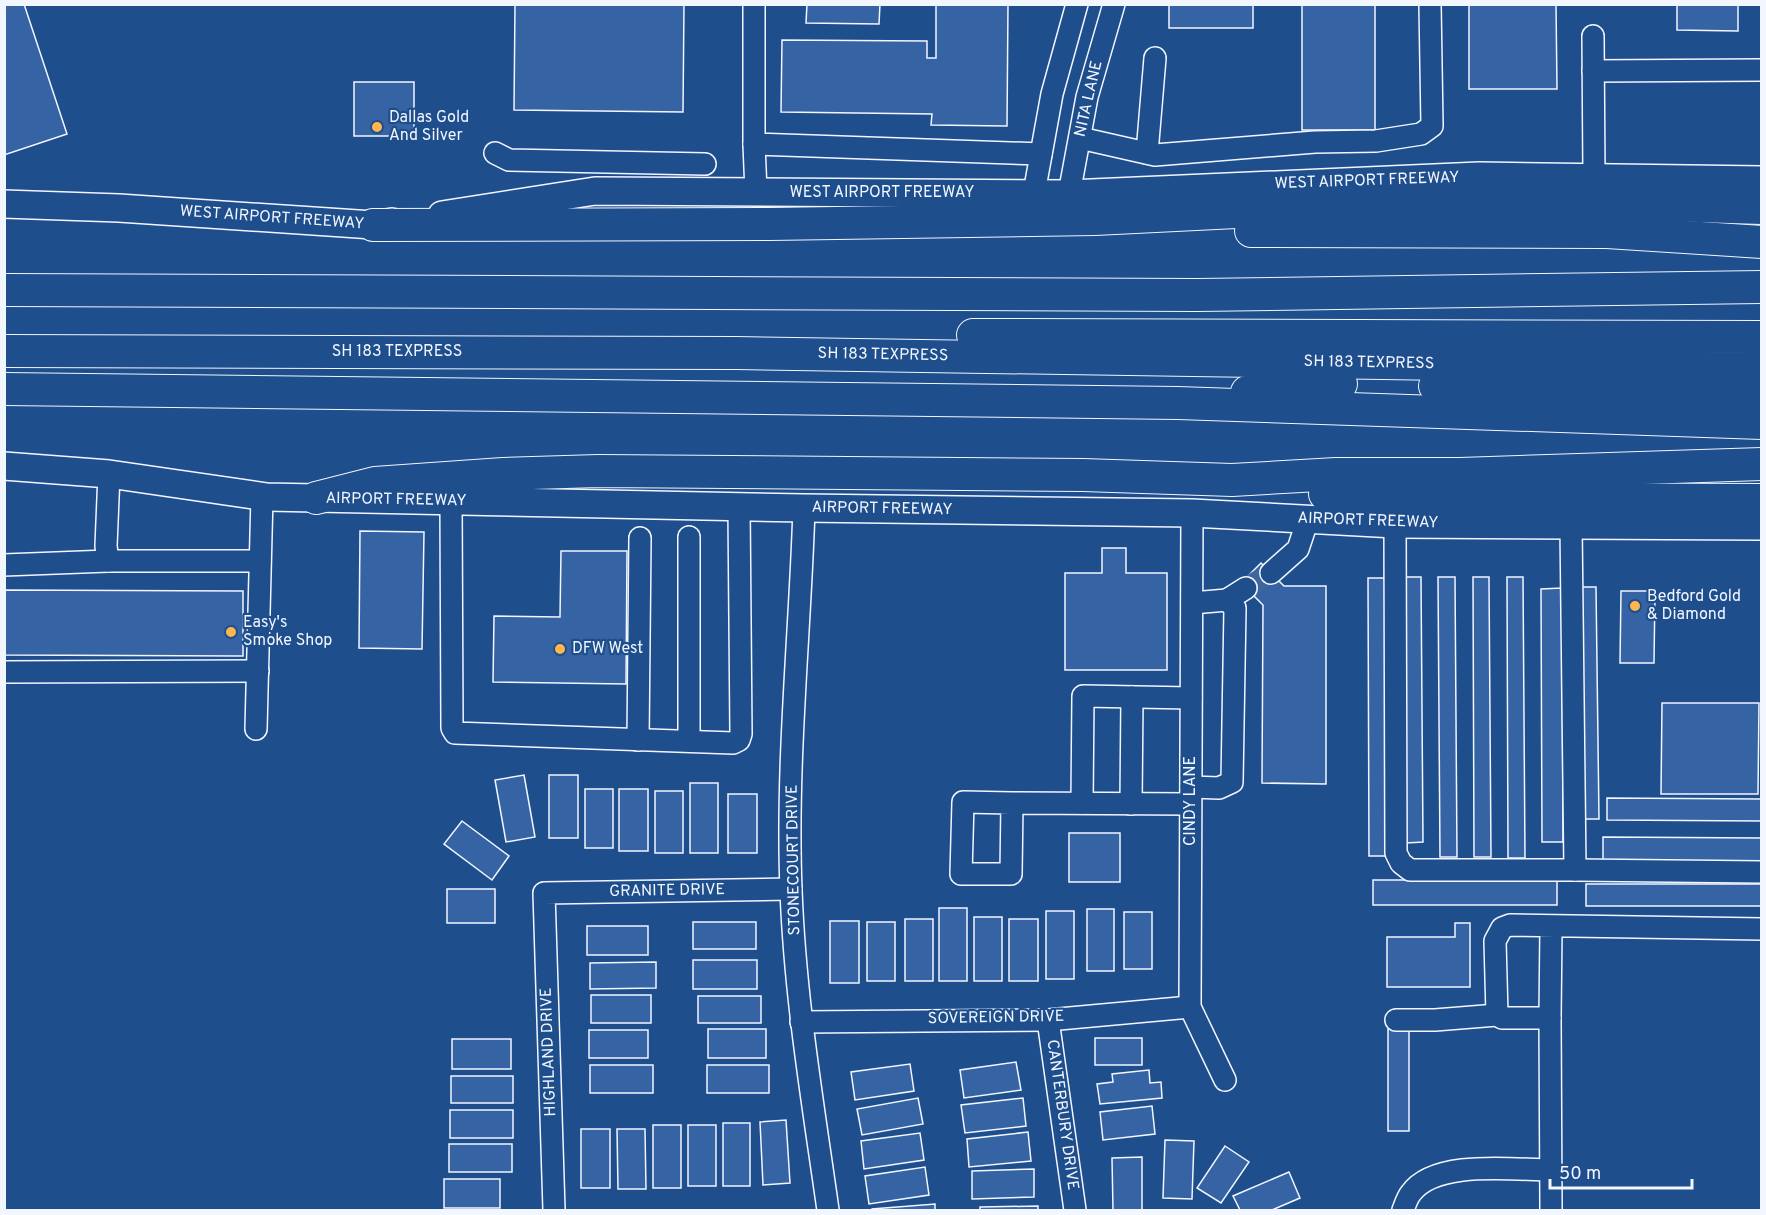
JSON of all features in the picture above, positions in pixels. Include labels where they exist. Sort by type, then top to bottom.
[{"type":"highway","points":[[373,225],[770,224],[1095,219],[1396,204],[1603,202],[1761,208]]},
{"type":"highway","points":[[770,224],[1095,230],[1606,232],[1761,242]]},
{"type":"highway","points":[[4,290],[1208,295],[1761,287]]},
{"type":"highway","name":"SH 183 TEXPRESS","points":[[4,333],[1761,337]]},
{"type":"highway","name":"SH 183 TEXPRESS","points":[[4,351],[724,352],[1761,369]]},
{"type":"highway","points":[[1178,403],[1300,384],[1761,393]]},
{"type":"highway","points":[[4,389],[1178,403],[1761,423]]},
{"type":"highway","points":[[316,498],[375,483],[503,474],[598,471],[1083,475],[1232,480],[1336,474],[1516,473],[1761,464]]},
{"type":"highway","points":[[1232,480],[1339,496],[1761,500]]},
{"type":"main road","name":"WEST AIRPORT FREEWAY","points":[[4,204],[119,208],[373,225],[595,191],[1070,194],[1479,176],[1761,180]]},
{"type":"main road","name":"AIRPORT FREEWAY","points":[[4,466],[109,474],[262,496],[316,498],[1192,513],[1395,524],[1761,526]]},
{"type":"street","points":[[754,4],[756,192]]},
{"type":"street","points":[[1034,193],[1052,94],[1077,4]]},
{"type":"street","name":"NITA LANE","points":[[1070,194],[1087,97],[1114,4]]},
{"type":"street","points":[[1080,138],[1155,155],[1315,142],[1376,141],[1420,134],[1432,126],[1430,4]]},
{"type":"street","points":[[1593,36],[1594,177]]},
{"type":"street","points":[[1147,153],[1155,58]]},
{"type":"street","points":[[1593,71],[1761,70]]},
{"type":"street","points":[[754,144],[1041,154]]},
{"type":"street","points":[[495,153],[509,160],[705,164]]},
{"type":"street","points":[[108,561],[106,546],[109,474]]},
{"type":"street","points":[[256,729],[262,496]]},
{"type":"street","points":[[451,501],[452,728],[455,733],[733,742],[739,740],[741,734],[739,507]]},
{"type":"street","name":"STONECOURT DRIVE","points":[[804,508],[793,756],[791,889],[801,1022],[828,1210]]},
{"type":"street","name":"CINDY LANE","points":[[1192,513],[1190,1006],[1225,1080]]},
{"type":"street","points":[[1271,573],[1298,549],[1308,519]]},
{"type":"street","points":[[1395,524],[1396,853],[1401,863],[1410,870],[1761,872]]},
{"type":"street","points":[[1571,525],[1575,870]]},
{"type":"street","points":[[689,537],[689,741]]},
{"type":"street","points":[[638,740],[640,538]]},
{"type":"street","points":[[4,566],[108,561],[260,561]]},
{"type":"street","points":[[1192,603],[1227,600],[1246,588]]},
{"type":"street","points":[[1012,803],[1131,804],[1191,796],[1232,782],[1235,608],[1227,600]]},
{"type":"street","points":[[4,672],[258,671]]},
{"type":"street","points":[[1082,803],[1083,696],[1191,698]]},
{"type":"street","points":[[1131,804],[1132,697]]},
{"type":"street","name":"GRANITE DRIVE","points":[[544,893],[791,889]]},
{"type":"street","name":"HIGHLAND DRIVE","points":[[544,893],[554,1210]]},
{"type":"street","points":[[1497,1015],[1497,933],[1510,926],[1761,929]]},
{"type":"street","points":[[1551,927],[1551,1210]]},
{"type":"street","name":"SOVEREIGN DRIVE","points":[[801,1022],[1048,1020],[1190,1006]]},
{"type":"street","points":[[1396,1020],[1458,1019],[1497,1015],[1502,1018],[1550,1018]]},
{"type":"street","name":"CANTERBURY DRIVE","points":[[1048,1020],[1075,1210]]},
{"type":"street","points":[[1403,1210],[1411,1193],[1441,1174],[1463,1170],[1551,1170]]},
{"type":"building","points":[[4,4],[24,4],[67,134],[4,155]]},
{"type":"building","points":[[506,4],[684,4],[683,112],[514,110],[515,5]]},
{"type":"building","points":[[807,4],[880,4],[879,24],[806,23]]},
{"type":"building","points":[[936,4],[1008,4],[1007,126],[931,125],[932,114],[781,112],[782,40],[927,41],[927,58],[936,58]]},
{"type":"building","points":[[1169,4],[1253,4],[1253,28],[1169,28]]},
{"type":"building","points":[[1302,4],[1375,4],[1375,130],[1302,130]]},
{"type":"building","points":[[1469,4],[1556,4],[1557,89],[1469,89]]},
{"type":"building","points":[[1677,4],[1738,4],[1738,31],[1677,30]]},
{"type":"building","points":[[354,82],[414,82],[414,136],[354,136]]},
{"type":"building","points":[[360,531],[424,532],[422,649],[359,648]]},
{"type":"building","points":[[1102,548],[1126,548],[1126,573],[1167,573],[1167,670],[1065,670],[1065,573],[1102,573]]},
{"type":"building","name":"DFW West","points":[[561,551],[627,551],[626,684],[493,682],[494,616],[560,617]]},
{"type":"building","points":[[1261,563],[1284,586],[1326,586],[1326,784],[1262,783],[1263,605],[1241,583]]},
{"type":"building","points":[[1404,577],[1421,577],[1423,842],[1406,843]]},
{"type":"building","points":[[1438,577],[1455,577],[1457,857],[1440,857]]},
{"type":"building","points":[[1473,577],[1489,577],[1491,857],[1474,857]]},
{"type":"building","points":[[1507,577],[1523,577],[1525,858],[1508,858]]},
{"type":"building","points":[[1368,578],[1386,578],[1386,856],[1369,856]]},
{"type":"building","points":[[1579,587],[1596,587],[1599,819],[1581,819]]},
{"type":"building","points":[[1562,588],[1563,842],[1542,842],[1541,589]]},
{"type":"building","points":[[4,590],[243,591],[243,656],[4,655]]},
{"type":"building","points":[[1621,591],[1655,591],[1654,663],[1620,663]]},
{"type":"building","points":[[1662,703],[1759,703],[1758,794],[1661,794]]},
{"type":"building","points":[[524,775],[535,837],[506,842],[495,780]]},
{"type":"building","points":[[549,775],[578,775],[578,838],[549,838]]},
{"type":"building","points":[[690,783],[718,783],[718,853],[690,853]]},
{"type":"building","points":[[585,789],[613,789],[613,848],[585,848]]},
{"type":"building","points":[[619,789],[648,789],[648,851],[619,851]]},
{"type":"building","points":[[655,791],[683,791],[683,853],[655,853]]},
{"type":"building","points":[[728,794],[757,794],[757,853],[728,853]]},
{"type":"building","points":[[1607,798],[1762,799],[1762,821],[1607,820]]},
{"type":"building","points":[[462,821],[509,856],[492,880],[444,844]]},
{"type":"building","points":[[1069,833],[1120,833],[1120,882],[1069,882]]},
{"type":"building","points":[[1603,837],[1762,838],[1762,864],[1603,863]]},
{"type":"building","points":[[1373,880],[1557,880],[1557,905],[1373,905]]},
{"type":"building","points":[[1586,884],[1762,884],[1762,906],[1586,906]]},
{"type":"building","points":[[447,889],[495,889],[495,923],[447,923]]},
{"type":"building","points":[[939,908],[967,908],[967,981],[939,981]]},
{"type":"building","points":[[1087,909],[1114,909],[1114,971],[1087,971]]},
{"type":"building","points":[[1046,911],[1074,911],[1074,979],[1046,979]]},
{"type":"building","points":[[1124,912],[1152,912],[1152,969],[1124,969]]},
{"type":"building","points":[[974,917],[1002,917],[1002,981],[974,981]]},
{"type":"building","points":[[905,919],[933,919],[933,981],[905,981]]},
{"type":"building","points":[[1009,919],[1038,919],[1038,981],[1009,981]]},
{"type":"building","points":[[830,921],[859,921],[859,983],[830,983]]},
{"type":"building","points":[[693,922],[756,922],[756,949],[693,949]]},
{"type":"building","points":[[867,922],[895,922],[895,981],[867,981]]},
{"type":"building","points":[[1455,923],[1470,923],[1470,987],[1387,987],[1387,937],[1455,937]]},
{"type":"building","points":[[587,926],[648,926],[648,955],[587,955]]},
{"type":"building","points":[[693,960],[757,960],[757,989],[693,989]]},
{"type":"building","points":[[656,962],[656,988],[590,989],[590,963]]},
{"type":"building","points":[[591,995],[651,995],[651,1023],[591,1023]]},
{"type":"building","points":[[698,996],[761,996],[761,1023],[698,1023]]},
{"type":"building","points":[[708,1029],[766,1029],[766,1058],[708,1058]]},
{"type":"building","points":[[1388,1029],[1409,1029],[1409,1131],[1388,1131]]},
{"type":"building","points":[[589,1030],[648,1030],[648,1058],[589,1058]]},
{"type":"building","points":[[1095,1038],[1142,1038],[1142,1065],[1095,1065]]},
{"type":"building","points":[[452,1039],[511,1039],[511,1069],[452,1069]]},
{"type":"building","points":[[1016,1062],[1021,1090],[964,1098],[960,1070]]},
{"type":"building","points":[[910,1064],[914,1091],[855,1100],[851,1072]]},
{"type":"building","points":[[590,1065],[653,1065],[653,1093],[590,1093]]},
{"type":"building","points":[[707,1065],[769,1065],[769,1093],[707,1093]]},
{"type":"building","points":[[1149,1070],[1150,1083],[1161,1082],[1162,1098],[1100,1104],[1097,1084],[1113,1082],[1112,1074]]},
{"type":"building","points":[[451,1076],[513,1076],[513,1103],[451,1103]]},
{"type":"building","points":[[918,1098],[923,1124],[862,1135],[857,1109]]},
{"type":"building","points":[[1023,1098],[1026,1126],[965,1133],[961,1105]]},
{"type":"building","points":[[1152,1106],[1155,1134],[1103,1140],[1100,1112]]},
{"type":"building","points":[[450,1110],[513,1110],[513,1138],[450,1138]]},
{"type":"building","points":[[786,1120],[790,1183],[763,1185],[760,1122]]},
{"type":"building","points":[[723,1123],[750,1123],[750,1186],[723,1186]]},
{"type":"building","points":[[653,1125],[681,1125],[681,1188],[653,1188]]},
{"type":"building","points":[[688,1125],[716,1125],[716,1186],[688,1186]]},
{"type":"building","points":[[581,1129],[610,1129],[610,1188],[581,1188]]},
{"type":"building","points":[[617,1129],[645,1129],[646,1189],[618,1189]]},
{"type":"building","points":[[1028,1132],[1031,1161],[969,1167],[967,1139]]},
{"type":"building","points":[[920,1133],[924,1160],[864,1169],[861,1141]]},
{"type":"building","points":[[1165,1140],[1194,1141],[1192,1199],[1163,1198]]},
{"type":"building","points":[[449,1144],[512,1144],[512,1172],[449,1172]]},
{"type":"building","points":[[1225,1146],[1249,1162],[1221,1203],[1197,1188]]},
{"type":"building","points":[[1142,1157],[1142,1210],[1113,1210],[1112,1158]]},
{"type":"building","points":[[925,1167],[929,1195],[869,1204],[865,1176]]},
{"type":"building","points":[[1034,1169],[1034,1197],[972,1199],[972,1171]]},
{"type":"building","points":[[1289,1172],[1300,1198],[1272,1210],[1240,1210],[1233,1196]]},
{"type":"building","points":[[444,1179],[500,1179],[500,1208],[444,1208]]},
{"type":"building","points":[[935,1204],[935,1210],[872,1210],[872,1209]]},
{"type":"building","points":[[1038,1206],[1038,1210],[980,1210],[980,1207]]},
{"type":"tunnel","points":[[1246,588],[1271,573]]},
{"type":"place","name":"Dallas Gold And Silver","points":[[377,127]]},
{"type":"place","name":"Bedford Gold & Diamond","points":[[1635,606]]},
{"type":"place","name":"Easy's Smoke Shop","points":[[231,632]]},
{"type":"place","name":"DFW West","points":[[560,649]]}]
